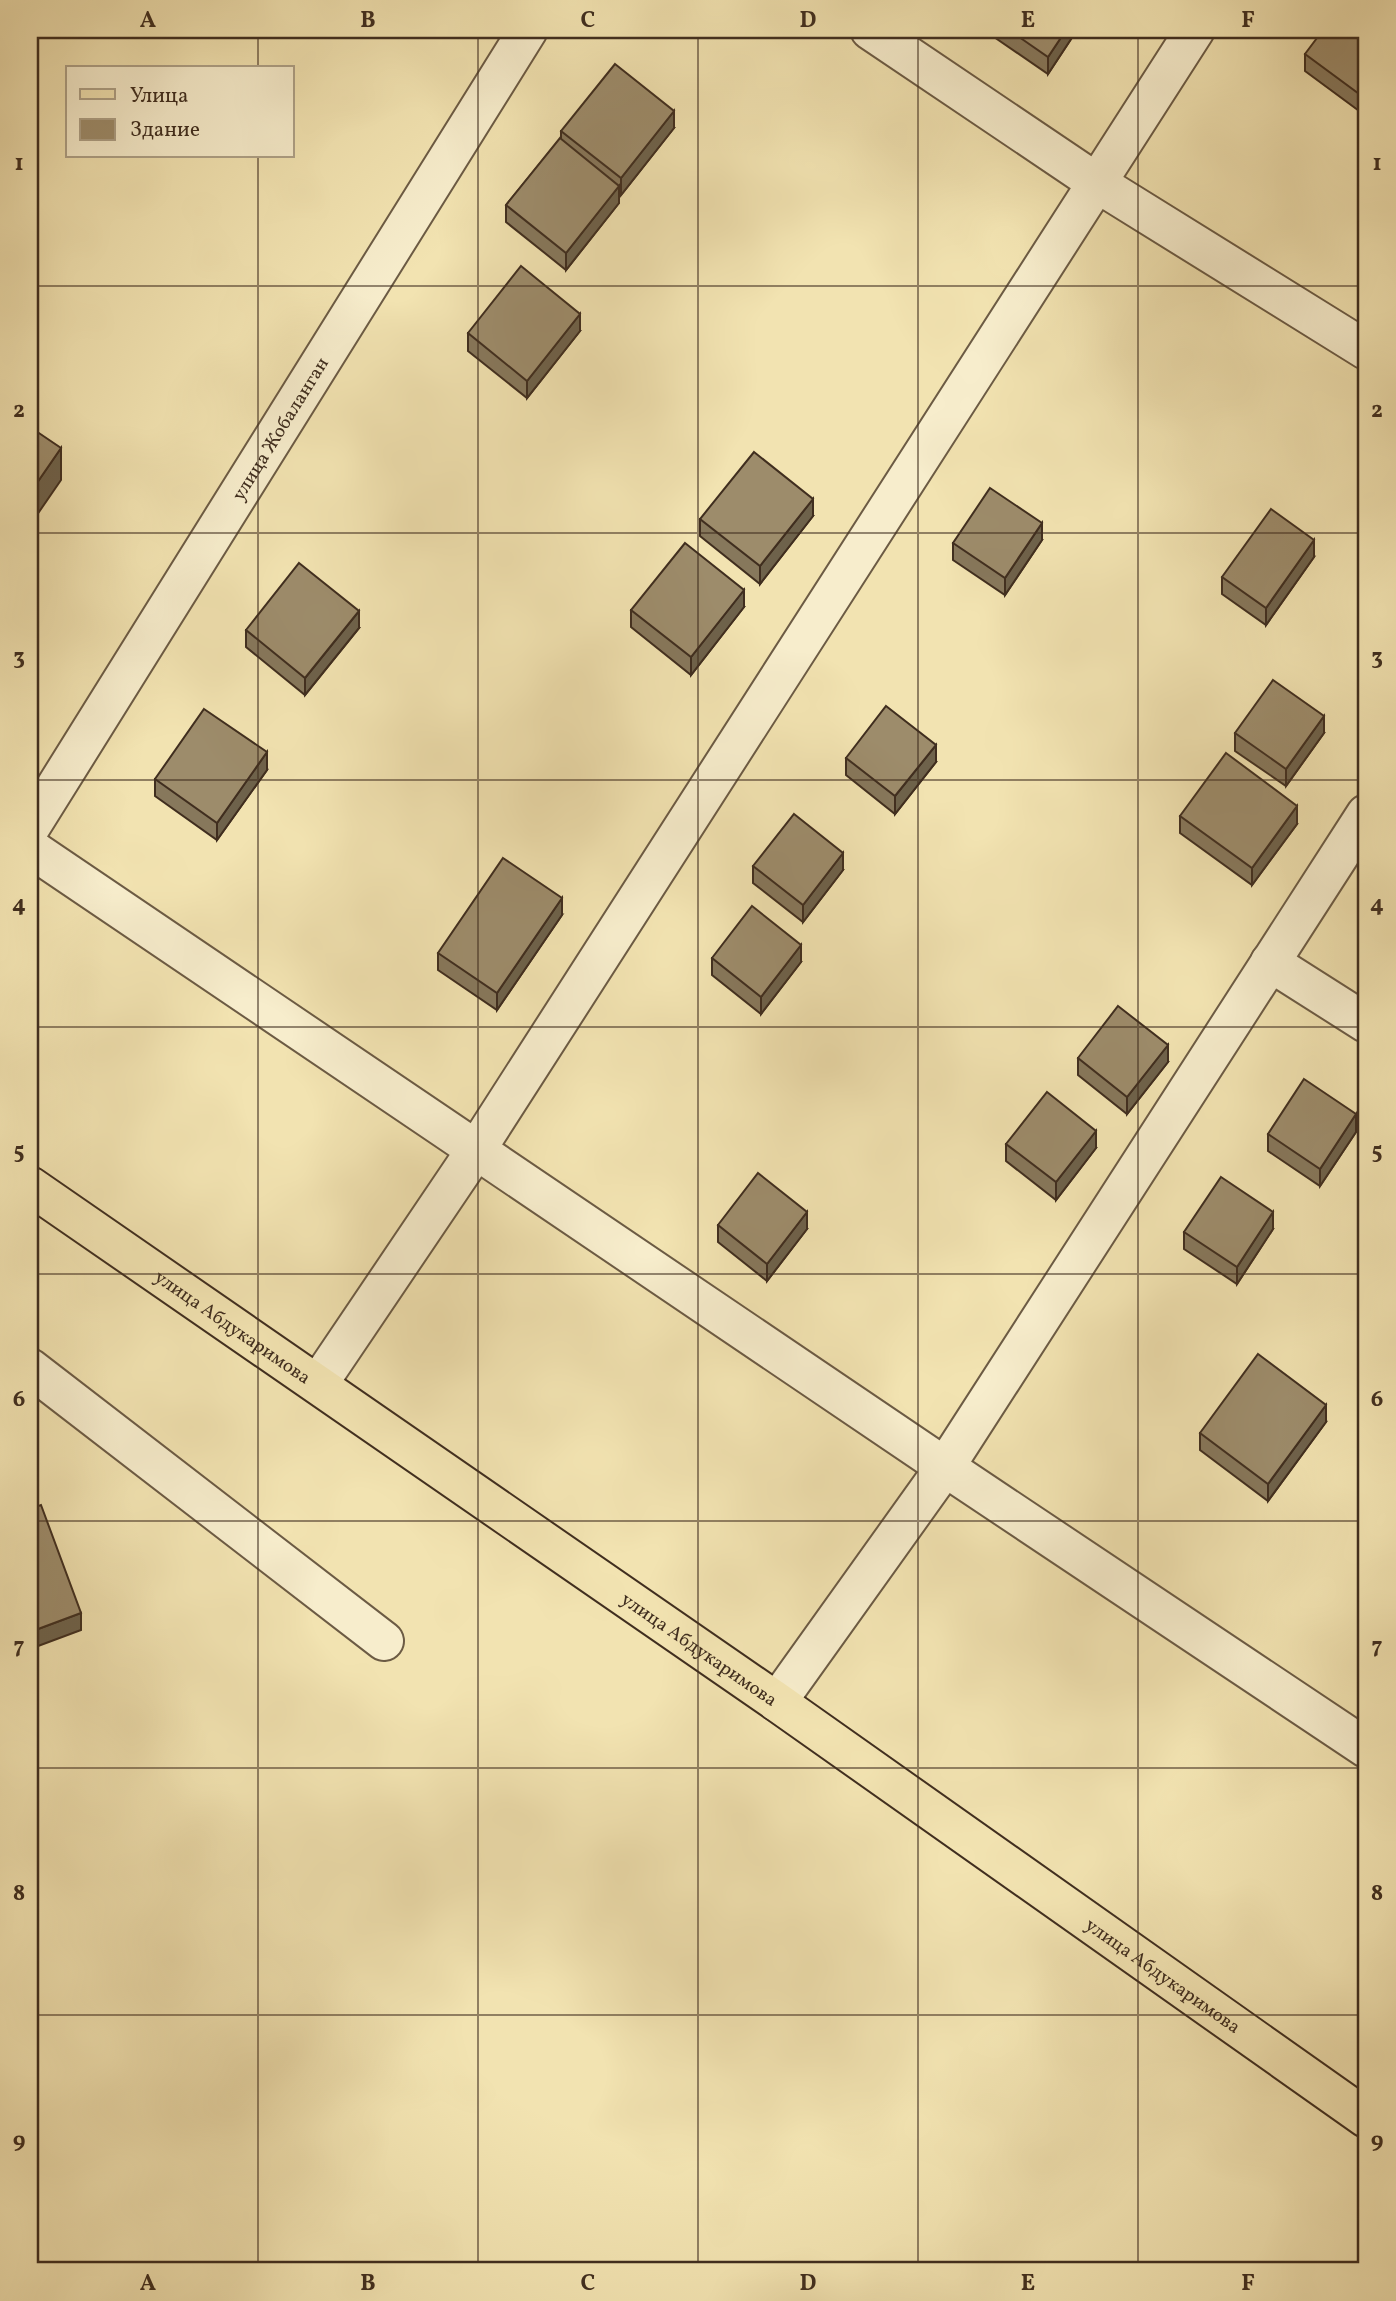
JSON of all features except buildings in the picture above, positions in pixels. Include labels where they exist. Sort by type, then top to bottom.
[{"type":"main road","name":"улица Абдукаримова","points":[[30,1186],[777,1702],[1366,2118]]},
{"type":"street","name":"улица Жобаланган","points":[[30,828],[528,30]]},
{"type":"street","points":[[870,30],[1097,183],[1366,350]]},
{"type":"street","points":[[317,1384],[476,1150],[1195,30]]},
{"type":"street","points":[[777,1702],[945,1467],[1366,814]]},
{"type":"street","points":[[30,848],[945,1467],[1366,1748]]},
{"type":"street","points":[[1270,962],[1366,1023]]},
{"type":"street","points":[[30,1368],[384,1641]]}]
